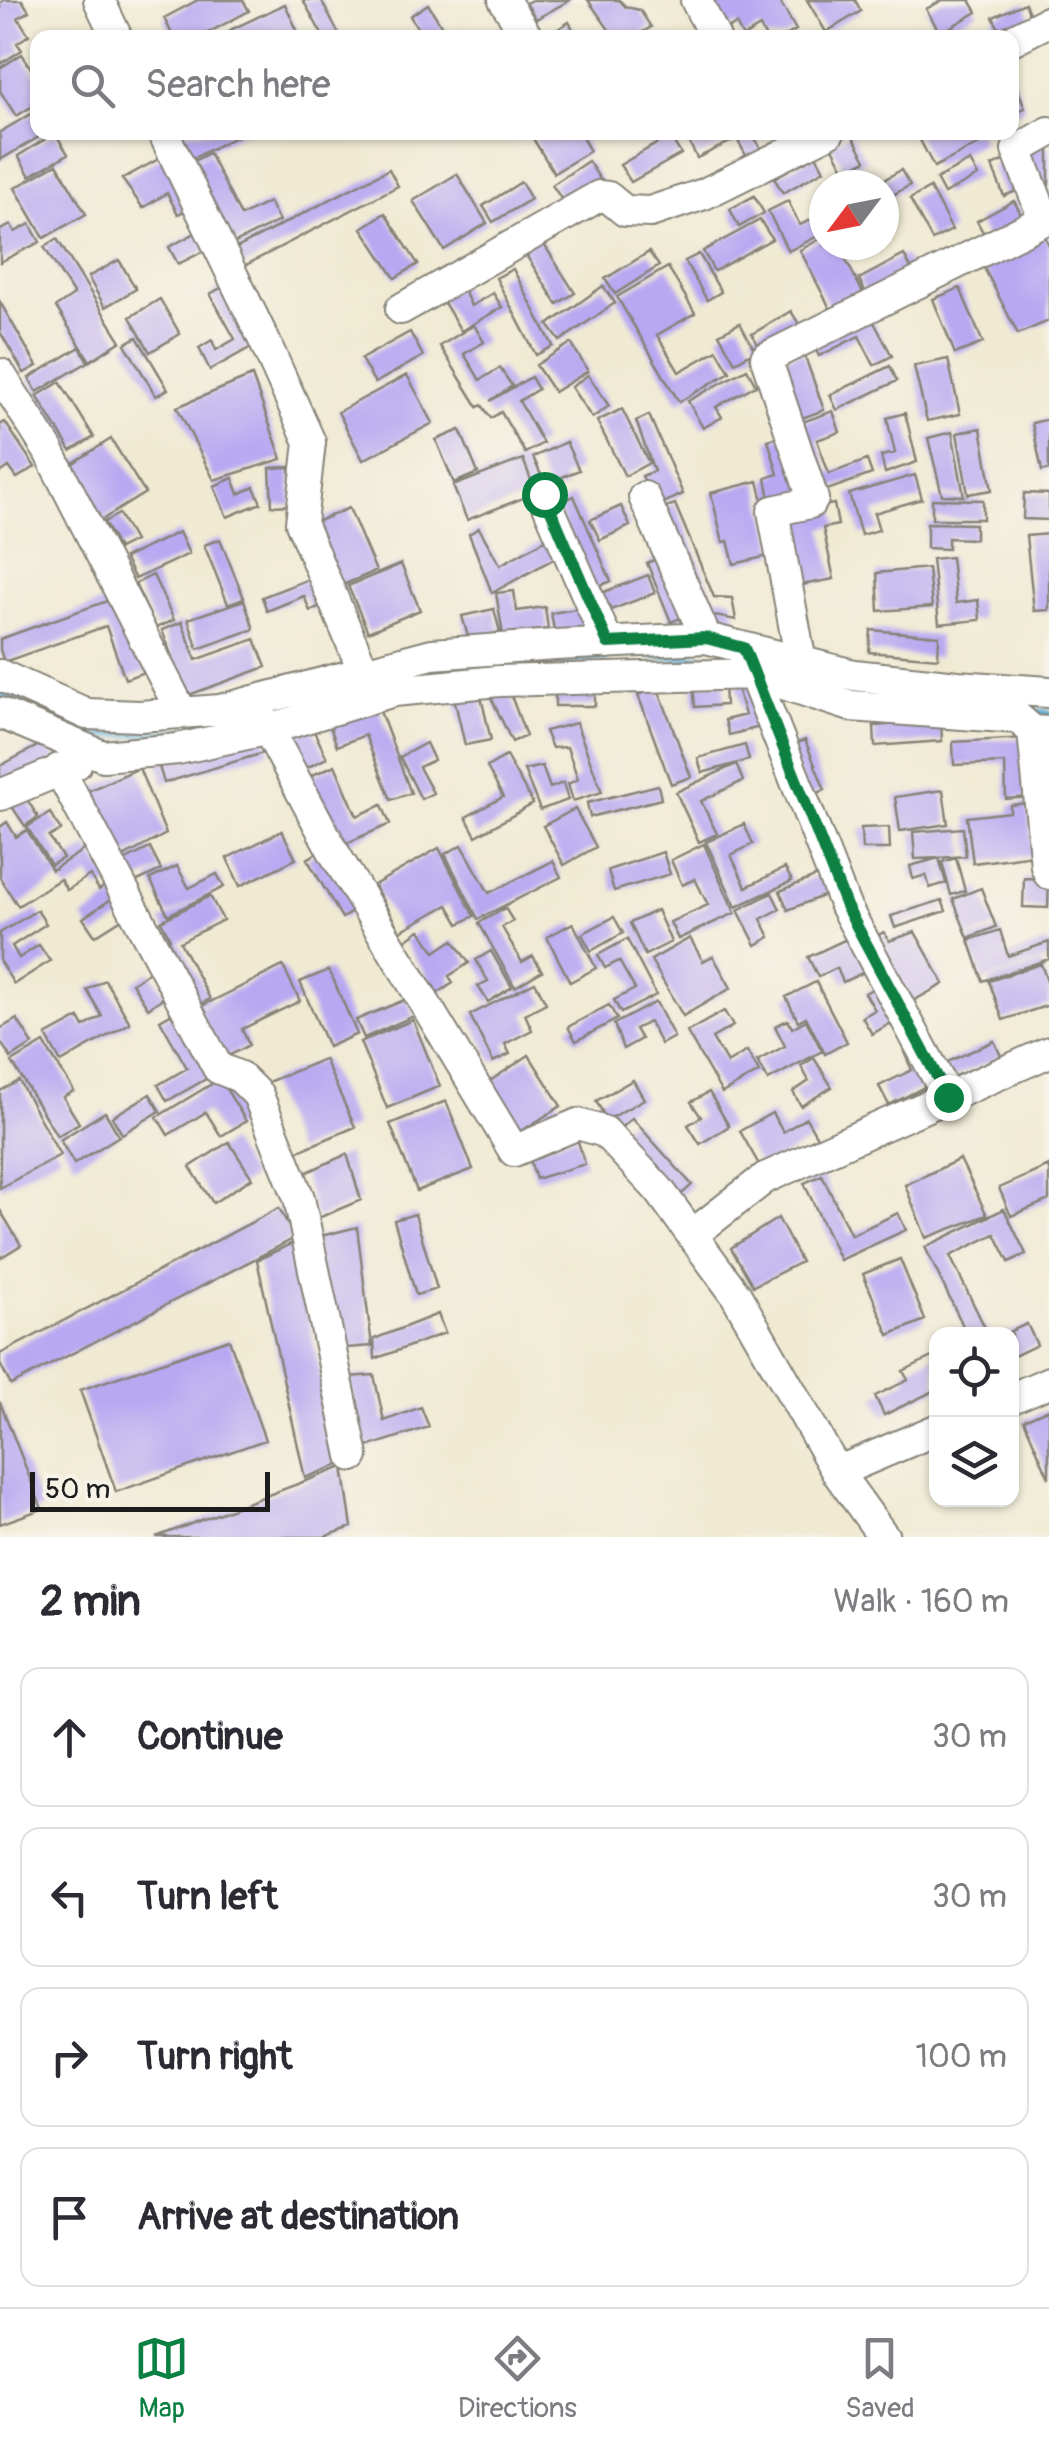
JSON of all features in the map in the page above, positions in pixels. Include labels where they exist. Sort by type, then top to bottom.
[{"type":"street","points":[[99,0],[113,30]]},
{"type":"street","points":[[504,0],[523,30]]},
{"type":"street","points":[[696,0],[711,30]]},
{"type":"street","points":[[1019,36],[1049,21]]},
{"type":"street","points":[[802,662],[773,511],[813,499],[766,358],[1042,220],[1044,216],[1017,150],[1049,132]]},
{"type":"street","points":[[168,140],[310,442],[301,523],[364,672]]},
{"type":"street","points":[[402,309],[599,196],[608,197],[625,211],[650,212],[704,194],[769,146],[794,140]]},
{"type":"street","points":[[0,374],[48,450],[182,713]]},
{"type":"street","points":[[544,494],[602,643],[611,678]]},
{"type":"street","points":[[644,498],[706,638]]},
{"type":"street","points":[[0,795],[60,769],[104,756],[178,749],[364,672],[432,654],[706,638],[748,661],[852,706],[1018,718],[1041,731],[1049,874]]},
{"type":"street","points":[[673,640],[683,675]]},
{"type":"street","points":[[748,661],[846,906],[948,1097]]},
{"type":"street","points":[[0,674],[87,714],[140,716],[220,710],[260,714],[394,691],[499,682],[683,675],[748,661],[802,662],[854,675],[1049,692]]},
{"type":"street","points":[[0,713],[104,756]]},
{"type":"street","points":[[260,714],[333,851],[514,1151],[578,1124],[605,1132],[659,1190],[736,1296],[837,1472],[884,1537]]},
{"type":"street","points":[[60,769],[218,1068],[240,1077],[258,1095],[299,1198],[353,1456]]},
{"type":"street","points":[[692,1235],[766,1178],[1049,1052]]},
{"type":"street","points":[[1019,1395],[1049,1382]]},
{"type":"street","points":[[837,1472],[929,1433]]},
{"type":"building","points":[[22,0],[29,11],[18,18],[29,35],[17,43],[22,50],[0,64],[0,3]]},
{"type":"building","points":[[198,0],[243,0],[249,11],[213,30],[170,30],[164,18]]},
{"type":"building","points":[[303,0],[321,0],[337,30],[320,30]]},
{"type":"building","points":[[570,0],[536,19],[526,3]]},
{"type":"building","points":[[588,0],[619,0],[626,7],[640,10],[651,27],[646,30],[609,30]]},
{"type":"building","points":[[704,0],[779,0],[796,30],[739,30],[736,24],[721,30]]},
{"type":"building","points":[[807,0],[855,0],[861,11],[825,30]]},
{"type":"building","points":[[943,0],[970,0],[977,12],[938,30],[926,9]]},
{"type":"building","points":[[1025,3],[1032,21],[1013,30],[1000,30],[993,17]]},
{"type":"building","points":[[285,4],[297,30],[230,30]]},
{"type":"building","points":[[428,4],[444,30],[419,30],[410,16]]},
{"type":"building","points":[[569,22],[574,30],[556,30]]},
{"type":"building","points":[[22,54],[30,66],[30,108],[16,116],[0,91],[0,68]]},
{"type":"building","points":[[30,115],[30,140],[34,140],[0,160],[0,132]]},
{"type":"building","points":[[44,140],[59,140],[68,154],[30,176],[18,156]]},
{"type":"building","points":[[179,140],[229,140],[189,160]]},
{"type":"building","points":[[534,140],[584,140],[590,151],[554,173]]},
{"type":"building","points":[[663,140],[672,140],[681,154],[631,182],[620,165]]},
{"type":"building","points":[[688,140],[734,140],[697,158]]},
{"type":"building","points":[[756,140],[765,157],[751,164],[738,141]]},
{"type":"building","points":[[855,140],[866,160],[845,170],[831,144]]},
{"type":"building","points":[[920,140],[982,140],[983,142],[934,167]]},
{"type":"building","points":[[1045,143],[1049,152],[1049,185],[1042,188],[1025,152]]},
{"type":"building","points":[[209,153],[241,216],[269,202],[279,221],[229,246],[188,164]]},
{"type":"building","points":[[168,154],[192,207],[178,214],[167,193],[143,208],[122,179]]},
{"type":"building","points":[[816,155],[824,170],[809,170],[809,178],[783,193],[774,178]]},
{"type":"building","points":[[1013,157],[1026,187],[1004,196],[992,166]]},
{"type":"building","points":[[588,161],[602,182],[566,206],[552,185]]},
{"type":"building","points":[[970,161],[978,176],[944,194],[936,179]]},
{"type":"building","points":[[57,164],[86,214],[44,238],[15,188]]},
{"type":"building","points":[[389,169],[398,186],[240,268],[231,251]]},
{"type":"building","points":[[899,171],[910,185],[899,191]]},
{"type":"building","points":[[457,174],[487,223],[444,250],[413,201]]},
{"type":"building","points":[[521,182],[531,199],[493,222],[483,206]]},
{"type":"building","points":[[930,188],[952,230],[932,240],[910,199]]},
{"type":"building","points":[[754,196],[764,213],[739,227],[730,209]]},
{"type":"building","points":[[788,201],[800,225],[809,220],[809,240],[788,251],[768,211]]},
{"type":"building","points":[[1014,201],[1023,218],[986,238],[977,221]]},
{"type":"building","points":[[385,213],[418,264],[395,278],[362,228]]},
{"type":"building","points":[[760,220],[772,239],[714,271],[703,251]]},
{"type":"building","points":[[30,224],[40,242],[0,262],[0,230],[11,225],[15,232]]},
{"type":"building","points":[[1039,225],[1049,245],[1049,321],[1018,334],[978,256]]},
{"type":"building","points":[[205,228],[214,246],[178,264],[169,247]]},
{"type":"building","points":[[538,235],[575,293],[557,304],[521,247]]},
{"type":"building","points":[[57,239],[121,341],[90,361],[56,307],[74,295],[44,247]]},
{"type":"building","points":[[809,245],[809,260],[846,260],[864,295],[832,312],[800,250]]},
{"type":"building","points":[[649,252],[659,266],[615,294],[605,279]]},
{"type":"building","points":[[699,254],[721,292],[707,300],[685,261]]},
{"type":"building","points":[[904,255],[913,272],[867,296],[859,279]]},
{"type":"building","points":[[119,260],[136,289],[105,307],[88,277]]},
{"type":"building","points":[[668,267],[695,313],[657,335],[679,372],[717,350],[730,372],[679,402],[617,297]]},
{"type":"building","points":[[513,269],[553,346],[536,355],[496,278]]},
{"type":"building","points":[[230,283],[262,341],[210,370],[199,348],[212,340],[216,350],[235,339],[210,294]]},
{"type":"building","points":[[461,284],[471,306],[493,293],[502,307],[461,331],[440,296]]},
{"type":"building","points":[[603,286],[615,303],[560,341],[548,325]]},
{"type":"building","points":[[960,288],[983,343],[955,354],[933,299]]},
{"type":"building","points":[[160,299],[180,334],[150,352],[130,317]]},
{"type":"building","points":[[0,302],[37,366],[24,373],[0,332]]},
{"type":"building","points":[[791,311],[802,329],[762,352],[752,334]]},
{"type":"building","points":[[868,311],[892,356],[874,365],[859,336],[819,356],[811,340]]},
{"type":"building","points":[[740,323],[755,351],[735,362],[719,334]]},
{"type":"building","points":[[474,325],[484,342],[464,354],[480,380],[500,368],[512,386],[490,401],[531,377],[538,389],[519,401],[543,443],[525,453],[501,412],[491,418],[482,405],[478,407],[440,346]]},
{"type":"building","points":[[410,332],[423,356],[375,383],[361,359]]},
{"type":"building","points":[[137,337],[168,389],[156,396],[125,344]]},
{"type":"building","points":[[571,343],[588,371],[554,392],[536,365]]},
{"type":"building","points":[[80,347],[88,362],[37,392],[29,378]]},
{"type":"building","points":[[803,351],[824,410],[794,421],[772,362]]},
{"type":"building","points":[[948,359],[960,414],[927,421],[914,366]]},
{"type":"building","points":[[890,366],[897,381],[837,410],[830,395]]},
{"type":"building","points":[[747,369],[756,385],[716,407],[722,417],[703,428],[688,401]]},
{"type":"building","points":[[407,375],[433,423],[363,460],[338,412]]},
{"type":"building","points":[[588,375],[609,406],[592,418],[571,387]]},
{"type":"building","points":[[252,376],[282,459],[214,480],[177,407]]},
{"type":"building","points":[[60,382],[94,437],[71,451],[37,396]]},
{"type":"building","points":[[622,409],[649,463],[625,476],[597,421]]},
{"type":"building","points":[[833,411],[840,432],[817,440],[829,474],[867,460],[872,474],[819,493],[794,425]]},
{"type":"building","points":[[905,413],[917,462],[885,473],[881,456],[895,453],[887,418]]},
{"type":"building","points":[[649,415],[683,494],[656,506],[642,476],[654,471],[636,421]]},
{"type":"building","points":[[1049,419],[1049,469],[1042,471],[1032,423]]},
{"type":"building","points":[[5,422],[35,467],[17,478],[9,467],[0,473],[0,425]]},
{"type":"building","points":[[981,428],[992,490],[968,494],[957,433]]},
{"type":"building","points":[[460,430],[478,473],[454,483],[436,440]]},
{"type":"building","points":[[952,432],[964,496],[942,495],[928,438]]},
{"type":"building","points":[[788,434],[806,493],[771,504],[766,478],[778,474],[768,440]]},
{"type":"building","points":[[111,439],[145,493],[100,521],[67,467]]},
{"type":"building","points":[[566,442],[579,470],[562,477],[566,488],[550,495],[533,457]]},
{"type":"building","points":[[523,459],[536,493],[467,520],[453,486]]},
{"type":"building","points":[[290,467],[292,505],[272,506],[270,468]]},
{"type":"building","points":[[915,475],[922,499],[874,513],[879,530],[861,535],[849,494]]},
{"type":"building","points":[[233,478],[239,494],[254,487],[261,503],[227,517],[214,486]]},
{"type":"building","points":[[758,481],[776,554],[734,564],[728,541],[723,542],[711,493]]},
{"type":"building","points":[[1024,493],[1049,494],[1049,520],[1023,519]]},
{"type":"building","points":[[574,496],[611,581],[592,589],[555,505]]},
{"type":"building","points":[[932,499],[983,500],[983,519],[932,519]]},
{"type":"building","points":[[675,504],[714,597],[732,598],[736,620],[704,614],[658,510]]},
{"type":"building","points":[[834,504],[838,525],[823,528],[834,579],[796,586],[782,514]]},
{"type":"building","points":[[621,506],[630,526],[600,540],[590,520]]},
{"type":"building","points":[[349,508],[376,571],[338,587],[311,524]]},
{"type":"building","points":[[119,514],[134,541],[118,549],[104,522]]},
{"type":"building","points":[[927,523],[975,524],[975,539],[948,538],[948,549],[927,548]]},
{"type":"building","points":[[479,528],[500,565],[554,535],[564,553],[492,593],[469,534]]},
{"type":"building","points":[[179,532],[189,554],[135,579],[124,558]]},
{"type":"building","points":[[1049,534],[1049,610],[1034,611],[1026,536]]},
{"type":"building","points":[[220,539],[244,598],[228,604],[204,545]]},
{"type":"building","points":[[663,556],[686,616],[671,622],[647,563]]},
{"type":"building","points":[[951,557],[956,603],[978,600],[980,620],[939,624],[932,559]]},
{"type":"building","points":[[401,564],[420,610],[368,632],[348,586]]},
{"type":"building","points":[[928,568],[932,607],[879,611],[877,573]]},
{"type":"building","points":[[153,575],[174,620],[156,628],[135,584]]},
{"type":"building","points":[[648,575],[655,593],[603,613],[596,595]]},
{"type":"building","points":[[314,577],[325,604],[310,611],[304,596],[267,611],[262,597]]},
{"type":"building","points":[[514,591],[517,611],[545,607],[548,629],[503,635],[496,593]]},
{"type":"building","points":[[121,596],[147,671],[125,679],[106,626],[4,662],[0,639]]},
{"type":"building","points":[[244,600],[254,629],[198,649],[188,619]]},
{"type":"building","points":[[589,607],[593,630],[555,636],[551,613]]},
{"type":"building","points":[[494,609],[500,632],[469,640],[462,616]]},
{"type":"building","points":[[182,622],[196,660],[255,639],[266,667],[186,696],[162,630]]},
{"type":"building","points":[[871,630],[939,636],[938,658],[869,652]]},
{"type":"building","points":[[752,681],[764,726],[729,735],[725,720],[745,715],[736,685]]},
{"type":"building","points":[[724,682],[725,705],[695,707],[693,684]]},
{"type":"building","points":[[555,687],[595,687],[595,706],[555,706]]},
{"type":"building","points":[[479,688],[491,740],[465,745],[453,693]]},
{"type":"building","points":[[658,688],[691,777],[671,784],[638,695]]},
{"type":"building","points":[[509,690],[526,736],[512,742],[489,693]]},
{"type":"building","points":[[378,706],[411,793],[391,800],[365,735],[337,746],[329,724]]},
{"type":"building","points":[[941,721],[942,741],[875,746],[874,726]]},
{"type":"building","points":[[576,723],[602,792],[573,801],[568,784],[578,779],[567,747],[552,748],[545,731]]},
{"type":"building","points":[[312,727],[327,758],[302,770],[287,739]]},
{"type":"building","points":[[264,731],[270,751],[164,783],[158,763]]},
{"type":"building","points":[[1026,738],[1029,797],[1006,799],[1005,763],[954,765],[953,742]]},
{"type":"building","points":[[805,740],[825,790],[808,797],[787,747]]},
{"type":"building","points":[[47,741],[58,760],[0,788],[0,766]]},
{"type":"building","points":[[426,743],[434,760],[419,767],[433,793],[421,799],[400,757]]},
{"type":"building","points":[[745,745],[749,760],[702,773],[698,758]]},
{"type":"building","points":[[506,756],[533,804],[476,836],[466,817],[503,797],[487,767]]},
{"type":"building","points":[[736,764],[743,781],[701,801],[717,834],[699,842],[676,792]]},
{"type":"building","points":[[335,765],[357,816],[382,805],[390,824],[338,847],[308,777]]},
{"type":"building","points":[[542,766],[550,788],[563,783],[568,800],[540,810],[524,770]]},
{"type":"building","points":[[139,768],[166,834],[114,862],[79,795]]},
{"type":"building","points":[[658,785],[661,799],[590,817],[587,803]]},
{"type":"building","points":[[943,790],[948,824],[900,831],[895,797]]},
{"type":"building","points":[[25,796],[38,817],[25,826],[11,805]]},
{"type":"building","points":[[1027,803],[1034,855],[973,863],[967,817],[1010,812],[1010,805]]},
{"type":"building","points":[[575,809],[596,847],[564,865],[543,826]]},
{"type":"building","points":[[50,813],[61,830],[49,837],[63,858],[51,865],[27,827]]},
{"type":"building","points":[[7,822],[16,837],[27,830],[52,870],[88,847],[111,882],[99,890],[90,875],[67,890],[60,879],[18,906],[0,878],[0,827]]},
{"type":"building","points":[[744,824],[753,844],[731,855],[746,887],[785,868],[792,881],[736,907],[706,842]]},
{"type":"building","points":[[889,827],[890,849],[862,849],[861,828]]},
{"type":"building","points":[[963,828],[966,856],[915,859],[913,832]]},
{"type":"building","points":[[282,831],[296,859],[240,886],[227,858]]},
{"type":"building","points":[[704,844],[735,913],[678,939],[670,922],[708,905],[695,879],[682,885],[671,860]]},
{"type":"building","points":[[462,845],[489,893],[553,861],[561,877],[478,919],[445,854]]},
{"type":"building","points":[[150,848],[161,870],[125,887],[114,866]]},
{"type":"building","points":[[439,848],[474,916],[459,924],[448,905],[400,931],[374,885]]},
{"type":"building","points":[[324,849],[359,908],[342,918],[307,859]]},
{"type":"building","points":[[663,852],[670,874],[614,891],[608,870]]},
{"type":"building","points":[[939,858],[946,883],[930,888],[926,875],[913,879],[910,866]]},
{"type":"building","points":[[956,858],[965,891],[951,895],[942,862]]},
{"type":"building","points":[[177,866],[189,888],[217,874],[224,887],[168,915],[150,879]]},
{"type":"building","points":[[827,872],[835,891],[788,910],[780,891]]},
{"type":"building","points":[[1024,878],[1049,879],[1048,908],[1023,907]]},
{"type":"building","points":[[981,888],[996,927],[968,938],[953,899]]},
{"type":"building","points":[[772,893],[780,909],[761,919],[770,937],[756,945],[738,910]]},
{"type":"building","points":[[116,896],[128,915],[95,936],[83,918]]},
{"type":"building","points":[[210,896],[223,920],[180,942],[210,999],[193,1008],[161,944],[170,939],[161,921]]},
{"type":"building","points":[[942,900],[946,911],[895,928],[891,916]]},
{"type":"building","points":[[505,908],[513,921],[502,927],[522,962],[533,956],[542,971],[515,987],[479,923]]},
{"type":"building","points":[[37,910],[46,924],[12,946],[19,958],[39,945],[50,961],[14,984],[0,962],[0,933]]},
{"type":"building","points":[[657,910],[671,942],[645,955],[630,923]]},
{"type":"building","points":[[614,917],[623,933],[591,951],[582,934]]},
{"type":"building","points":[[573,923],[596,968],[570,982],[547,937]]},
{"type":"building","points":[[420,930],[435,952],[453,940],[469,963],[449,976],[453,983],[438,993],[404,941]]},
{"type":"building","points":[[1000,930],[1008,956],[1049,942],[1049,959],[983,981],[969,940]]},
{"type":"building","points":[[884,932],[889,941],[915,932],[944,984],[909,1003],[875,937]]},
{"type":"building","points":[[857,934],[873,968],[843,982],[837,968],[818,977],[808,957]]},
{"type":"building","points":[[690,938],[703,961],[713,956],[731,988],[683,1016],[651,960]]},
{"type":"building","points":[[627,939],[656,995],[621,1013],[614,1000],[635,989],[619,961],[605,968],[598,955]]},
{"type":"building","points":[[491,951],[512,987],[488,1002],[478,986],[488,981],[476,960]]},
{"type":"building","points":[[1041,964],[1049,987],[1049,1005],[1003,1020],[989,981]]},
{"type":"building","points":[[283,966],[300,1001],[242,1029],[249,1045],[223,1059],[198,1008]]},
{"type":"building","points":[[329,970],[357,1034],[328,1047],[300,982]]},
{"type":"building","points":[[150,971],[166,996],[148,1008],[132,983]]},
{"type":"building","points":[[105,980],[130,1023],[61,1062],[46,1036],[79,1018],[84,1027],[102,1016],[87,990]]},
{"type":"building","points":[[535,982],[546,1003],[525,1014],[532,1030],[505,1044],[510,1054],[493,1062],[470,1015]]},
{"type":"building","points":[[816,982],[847,1042],[825,1054],[806,1017],[798,1021],[786,997]]},
{"type":"building","points":[[883,983],[903,1016],[872,1034],[862,1017],[875,1010],[865,993]]},
{"type":"building","points":[[407,999],[414,1016],[364,1038],[356,1020]]},
{"type":"building","points":[[656,1002],[674,1037],[661,1044],[649,1022],[635,1029],[641,1039],[623,1049],[614,1024]]},
{"type":"building","points":[[609,1005],[617,1019],[576,1041],[568,1027]]},
{"type":"building","points":[[176,1011],[213,1075],[167,1101],[158,1085],[187,1068],[160,1020]]},
{"type":"building","points":[[724,1011],[733,1026],[712,1038],[727,1063],[747,1051],[759,1072],[722,1093],[687,1032]]},
{"type":"building","points":[[17,1019],[33,1044],[11,1058],[0,1041],[0,1029]]},
{"type":"building","points":[[413,1020],[440,1086],[387,1108],[360,1042]]},
{"type":"building","points":[[788,1020],[792,1028],[806,1020],[822,1051],[768,1080],[757,1061],[785,1046],[775,1026]]},
{"type":"building","points":[[994,1041],[1001,1056],[950,1079],[943,1064]]},
{"type":"building","points":[[44,1043],[74,1091],[63,1097],[79,1123],[57,1136],[12,1062]]},
{"type":"building","points":[[918,1045],[936,1081],[889,1105],[879,1086],[912,1070],[904,1052]]},
{"type":"building","points":[[529,1055],[561,1106],[515,1135],[484,1085]]},
{"type":"building","points":[[814,1058],[832,1087],[801,1106],[793,1092],[809,1081],[801,1066]]},
{"type":"building","points":[[324,1059],[355,1127],[296,1152],[268,1082]]},
{"type":"building","points":[[220,1079],[246,1121],[221,1136],[206,1112],[168,1135],[157,1117]]},
{"type":"building","points":[[633,1080],[644,1099],[607,1120],[596,1101]]},
{"type":"building","points":[[19,1081],[60,1155],[0,1188],[0,1091]]},
{"type":"building","points":[[709,1092],[729,1126],[700,1144],[688,1125],[701,1117],[691,1102]]},
{"type":"building","points":[[150,1094],[160,1111],[122,1134],[112,1117]]},
{"type":"building","points":[[446,1101],[473,1169],[417,1191],[390,1124]]},
{"type":"building","points":[[105,1112],[119,1136],[74,1164],[60,1140]]},
{"type":"building","points":[[772,1113],[783,1132],[806,1118],[817,1137],[761,1168],[740,1131]]},
{"type":"building","points":[[632,1118],[692,1185],[676,1199],[617,1131]]},
{"type":"building","points":[[576,1135],[585,1164],[536,1179],[527,1151]]},
{"type":"building","points":[[229,1142],[252,1178],[213,1203],[190,1167]]},
{"type":"building","points":[[347,1154],[361,1200],[316,1219],[303,1174]]},
{"type":"building","points":[[960,1159],[987,1215],[926,1238],[905,1185]]},
{"type":"building","points":[[1049,1166],[1049,1200],[1011,1216],[999,1188]]},
{"type":"building","points":[[822,1175],[851,1235],[898,1213],[906,1230],[840,1260],[804,1183]]},
{"type":"building","points":[[279,1208],[295,1238],[11,1385],[0,1364],[0,1354]]},
{"type":"building","points":[[1004,1209],[1026,1254],[1009,1262],[995,1234],[950,1256],[985,1327],[964,1327],[925,1247]]},
{"type":"building","points":[[0,1210],[21,1245],[0,1258]]},
{"type":"building","points":[[415,1214],[437,1289],[416,1295],[394,1220]]},
{"type":"building","points":[[778,1218],[801,1262],[753,1286],[731,1248]]},
{"type":"building","points":[[357,1227],[372,1346],[334,1349],[313,1238]]},
{"type":"building","points":[[293,1243],[339,1465],[305,1478],[257,1260]]},
{"type":"building","points":[[900,1259],[925,1320],[889,1335],[863,1274]]},
{"type":"building","points":[[438,1314],[445,1333],[375,1359],[374,1339]]},
{"type":"building","points":[[1027,1324],[1037,1345],[1019,1354],[1019,1327]]},
{"type":"building","points":[[229,1339],[265,1440],[116,1492],[80,1390]]},
{"type":"building","points":[[929,1358],[929,1393],[884,1415],[875,1396],[908,1380],[903,1371]]},
{"type":"building","points":[[374,1375],[384,1421],[421,1407],[429,1427],[364,1448],[349,1377]]},
{"type":"building","points":[[0,1402],[42,1509],[0,1524]]},
{"type":"building","points":[[1049,1409],[1049,1478],[1024,1420]]},
{"type":"building","points":[[343,1467],[352,1527],[324,1537],[156,1537]]},
{"type":"waterway","points":[[652,654],[734,661]]},
{"type":"waterway","points":[[517,666],[605,657]]},
{"type":"waterway","points":[[0,694],[47,712]]},
{"type":"waterway","points":[[1025,712],[1049,714]]},
{"type":"waterway","points":[[81,725],[104,734],[203,731]]},
{"type":"route","points":[[544,494],[608,643],[706,638],[744,648],[846,906],[948,1097]]}]
